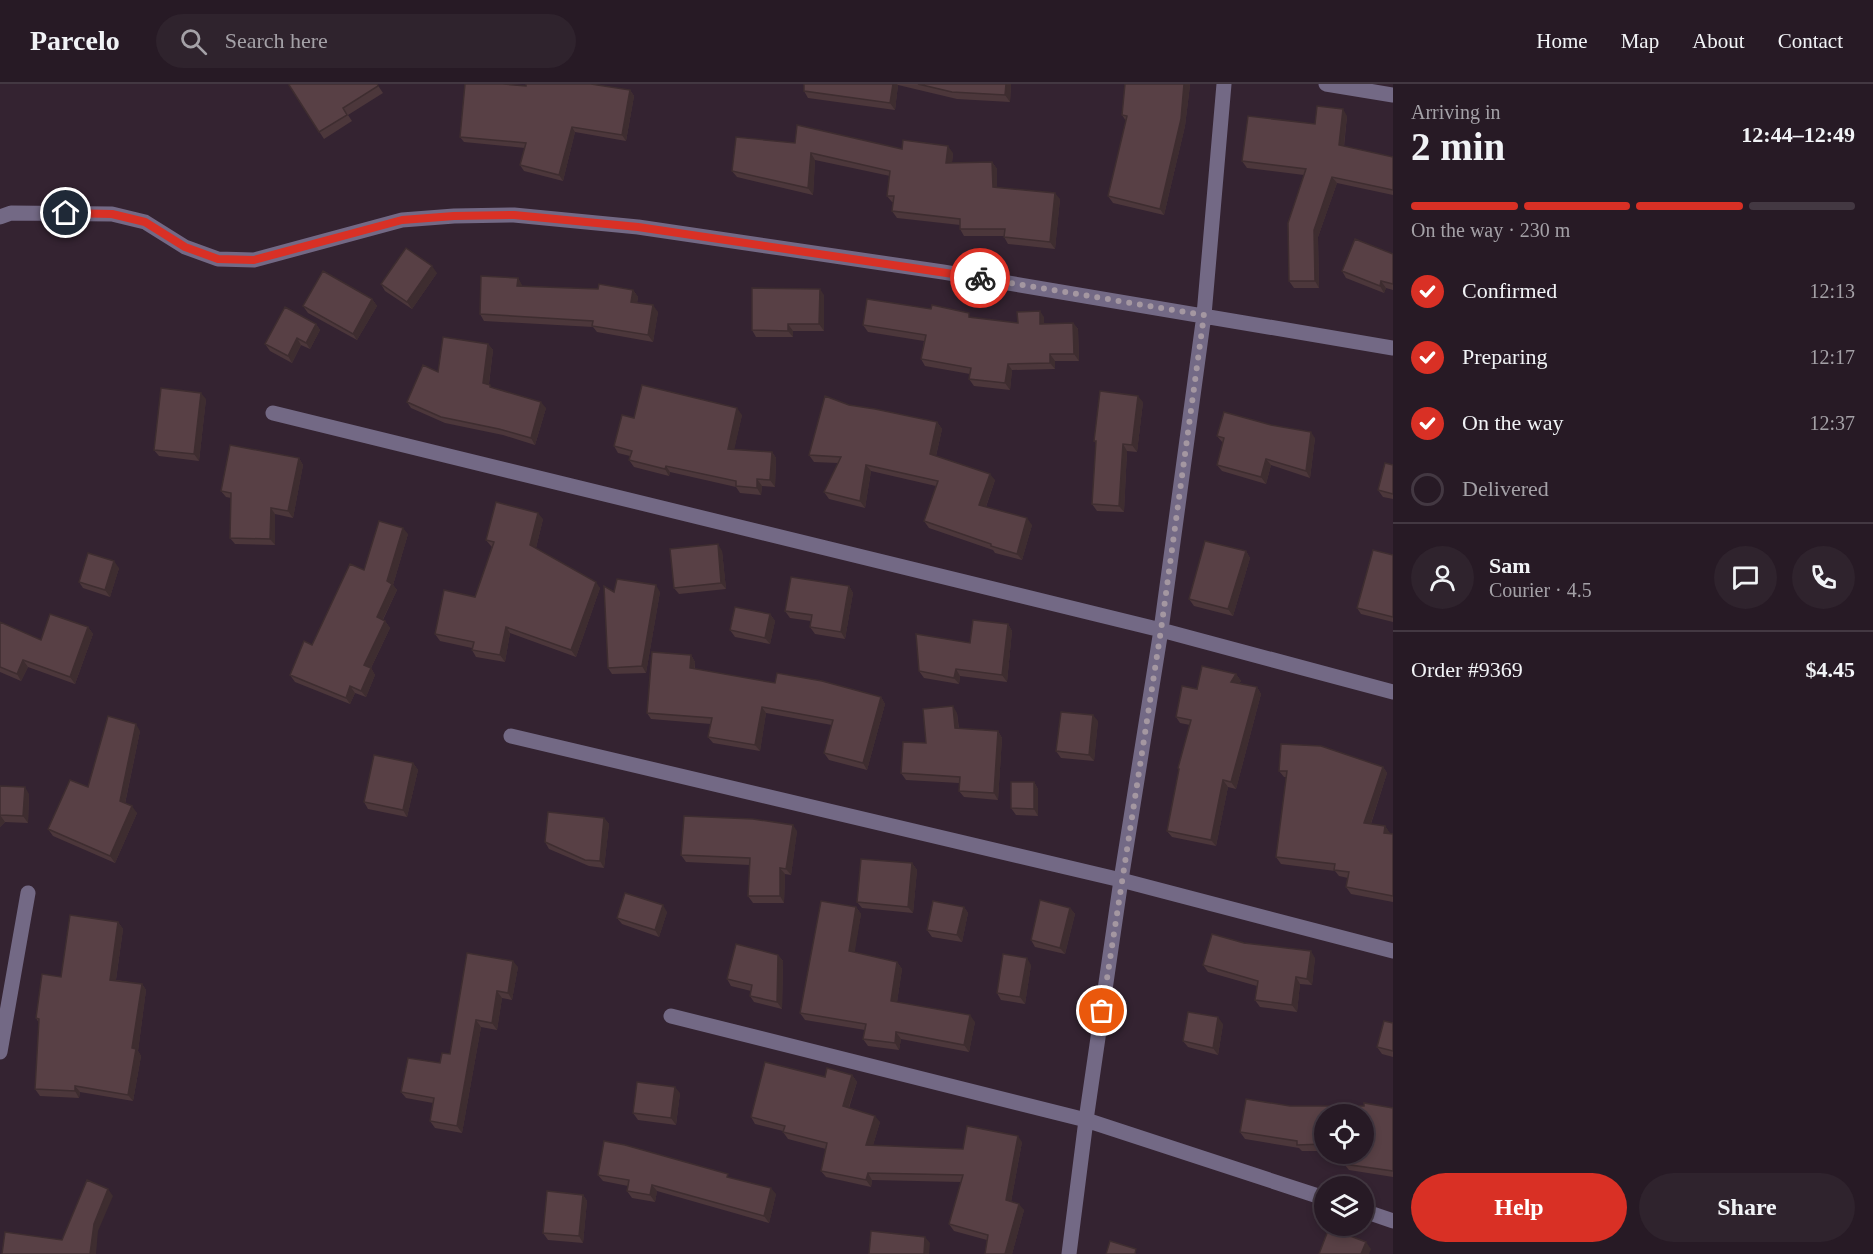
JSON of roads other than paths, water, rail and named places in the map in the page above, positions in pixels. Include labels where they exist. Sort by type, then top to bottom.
[{"type":"street","points":[[1069,1254],[1121,880],[1161,630],[1204,315],[1224,84]]},
{"type":"street","points":[[1326,84],[1393,95]]},
{"type":"street","points":[[0,217],[11,213],[112,214],[145,222],[185,247],[218,259],[254,260],[402,220],[514,215],[638,227],[943,272],[1393,348]]},
{"type":"street","points":[[273,413],[1161,630],[1393,692]]},
{"type":"street","points":[[511,736],[1121,880],[1393,951]]},
{"type":"street","points":[[0,1052],[28,893]]},
{"type":"street","points":[[671,1016],[1086,1120],[1314,1195]]},
{"type":"street","points":[[1374,1214],[1393,1221]]}]
